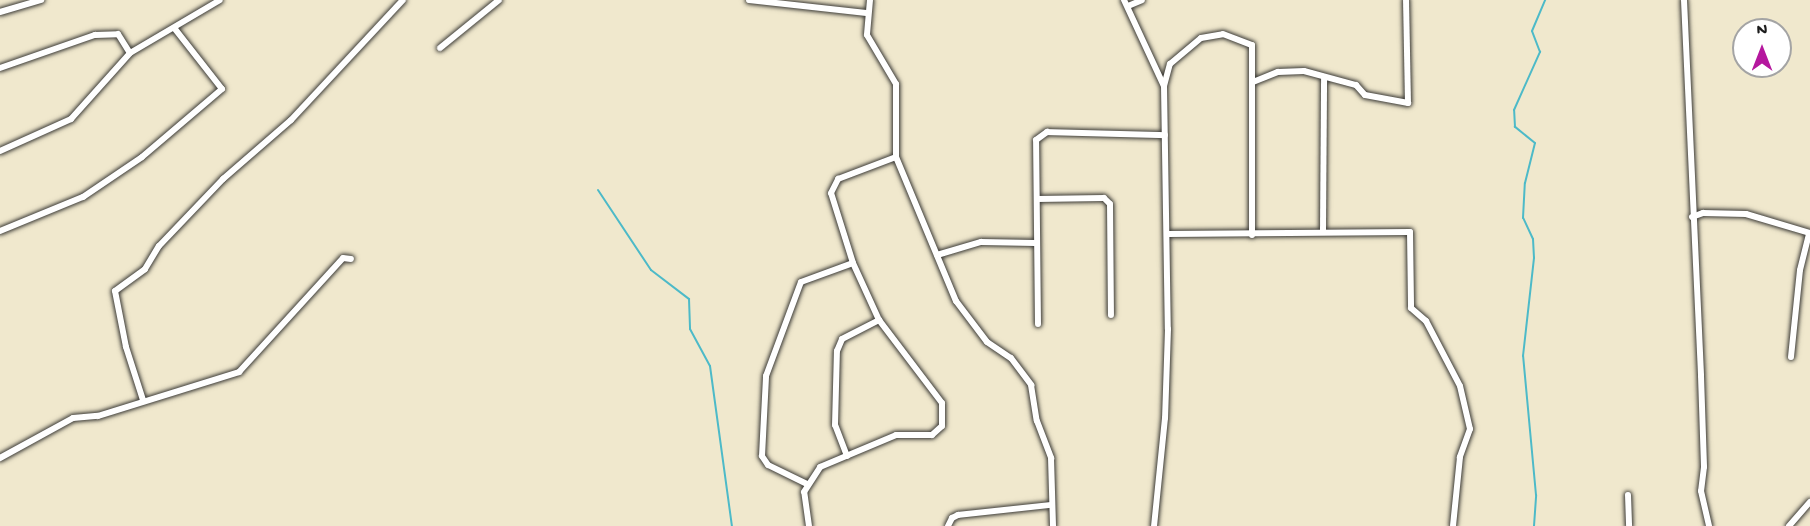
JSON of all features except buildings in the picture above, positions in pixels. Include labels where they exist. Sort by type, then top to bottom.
[{"type":"street","points":[[0,12],[41,0]]},
{"type":"street","points":[[199,0],[204,8]]},
{"type":"street","points":[[0,151],[71,119],[130,53],[175,29],[204,8],[220,0]]},
{"type":"street","points":[[144,400],[126,347],[116,291],[145,269],[159,246],[223,179],[291,120],[403,0]]},
{"type":"street","points":[[440,48],[499,0]]},
{"type":"street","points":[[749,0],[866,13]]},
{"type":"street","points":[[870,0],[866,13],[867,35],[896,84],[896,157],[956,301],[987,342],[1011,358],[1031,385],[1037,421],[1051,458],[1050,505],[1053,526]]},
{"type":"street","points":[[1142,0],[1126,3],[1164,86]]},
{"type":"street","points":[[1253,82],[1278,72],[1304,71],[1356,86],[1373,97],[1408,103],[1406,0]]},
{"type":"street","points":[[1684,0],[1703,426],[1701,491],[1709,526]]},
{"type":"street","points":[[0,231],[83,197],[142,157],[222,89],[175,29]]},
{"type":"street","points":[[0,68],[94,35],[118,34],[130,53]]},
{"type":"street","points":[[1154,526],[1165,418],[1168,234],[1164,86],[1170,64],[1184,49],[1201,38],[1222,34],[1252,45],[1252,235]]},
{"type":"street","points":[[1323,232],[1324,78]]},
{"type":"street","points":[[1038,324],[1035,243],[1036,140],[1047,132],[1164,135]]},
{"type":"street","points":[[808,526],[804,502],[807,484],[820,467],[896,435],[932,435],[942,426],[942,403],[879,320],[853,263],[831,193],[832,184],[896,157]]},
{"type":"street","points":[[1037,199],[1104,198],[1110,204],[1111,315]]},
{"type":"street","points":[[1692,217],[1703,213],[1746,214],[1809,233],[1791,357]]},
{"type":"street","points":[[1168,234],[1410,232],[1411,308],[1426,321],[1460,386],[1470,429],[1460,457],[1453,526]]},
{"type":"street","points":[[937,255],[981,242],[1035,243]]},
{"type":"street","points":[[0,458],[73,418],[98,416],[239,372],[344,258],[351,259]]},
{"type":"street","points":[[807,484],[768,465],[762,456],[766,376],[801,282],[853,263]]},
{"type":"street","points":[[847,456],[835,425],[837,351],[842,339],[879,320]]},
{"type":"street","points":[[1628,495],[1629,526]]},
{"type":"street","points":[[1789,526],[1810,502]]},
{"type":"street","points":[[948,526],[952,518],[958,515],[1050,505]]},
{"type":"waterway","points":[[1534,526],[1536,495],[1523,356],[1534,258],[1533,239],[1523,218],[1525,183],[1535,143],[1515,127],[1514,110],[1540,52],[1532,31],[1545,0]]},
{"type":"waterway","points":[[598,190],[651,270],[689,299],[690,329],[710,366],[732,526]]}]
